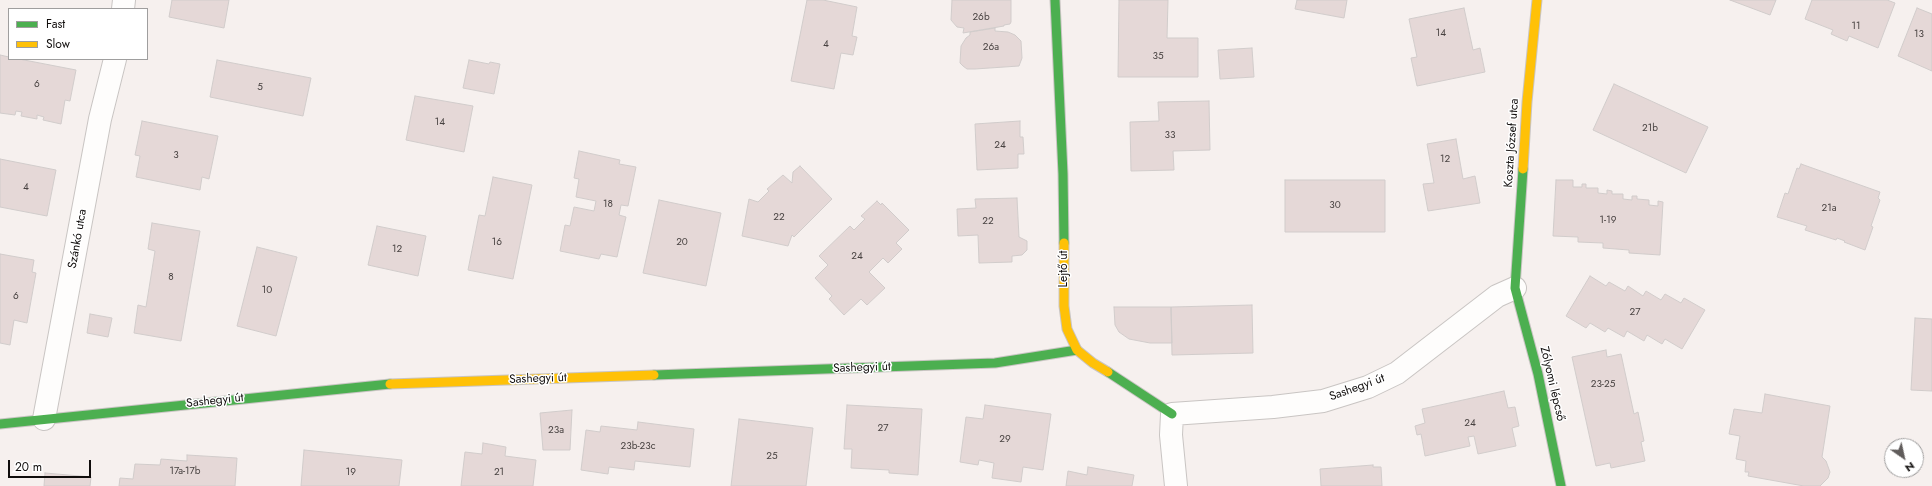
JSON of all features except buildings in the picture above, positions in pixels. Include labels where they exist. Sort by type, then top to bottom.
[{"type":"street","name":"Lejtő út","points":[[1055,0],[1063,174],[1064,306],[1067,329],[1077,350],[1093,363],[1124,381],[1172,414]]},
{"type":"street","name":"Koszta József utca","points":[[1515,288],[1527,102],[1537,0]]},
{"type":"street","name":"Szánkó utca","points":[[44,419],[100,119],[115,60]]},
{"type":"street","name":"Sashegyi út","points":[[1172,414],[1272,407],[1323,401],[1368,387],[1397,373],[1498,296],[1515,288]]},
{"type":"street","name":"Zólyomi lépcső","points":[[1515,288],[1538,374],[1561,486]]},
{"type":"street","name":"Sashegyi út","points":[[0,424],[380,384],[996,363],[1077,350]]},
{"type":"street","points":[[1172,414],[1171,435],[1176,486]]},
{"type":"traffic: fast","points":[[1055,0],[1063,174],[1064,243]]},
{"type":"traffic: fast","points":[[1523,169],[1515,288],[1538,374],[1561,486]]},
{"type":"traffic: fast","points":[[654,375],[995,363],[1077,350]]},
{"type":"traffic: fast","points":[[1108,372],[1172,414]]},
{"type":"traffic: fast","points":[[0,424],[390,384]]},
{"type":"traffic: slow","points":[[1523,169],[1527,102],[1537,0]]},
{"type":"traffic: slow","points":[[1064,243],[1064,306],[1067,329],[1077,350],[1093,363],[1108,372]]},
{"type":"traffic: slow","points":[[390,384],[654,375]]}]
